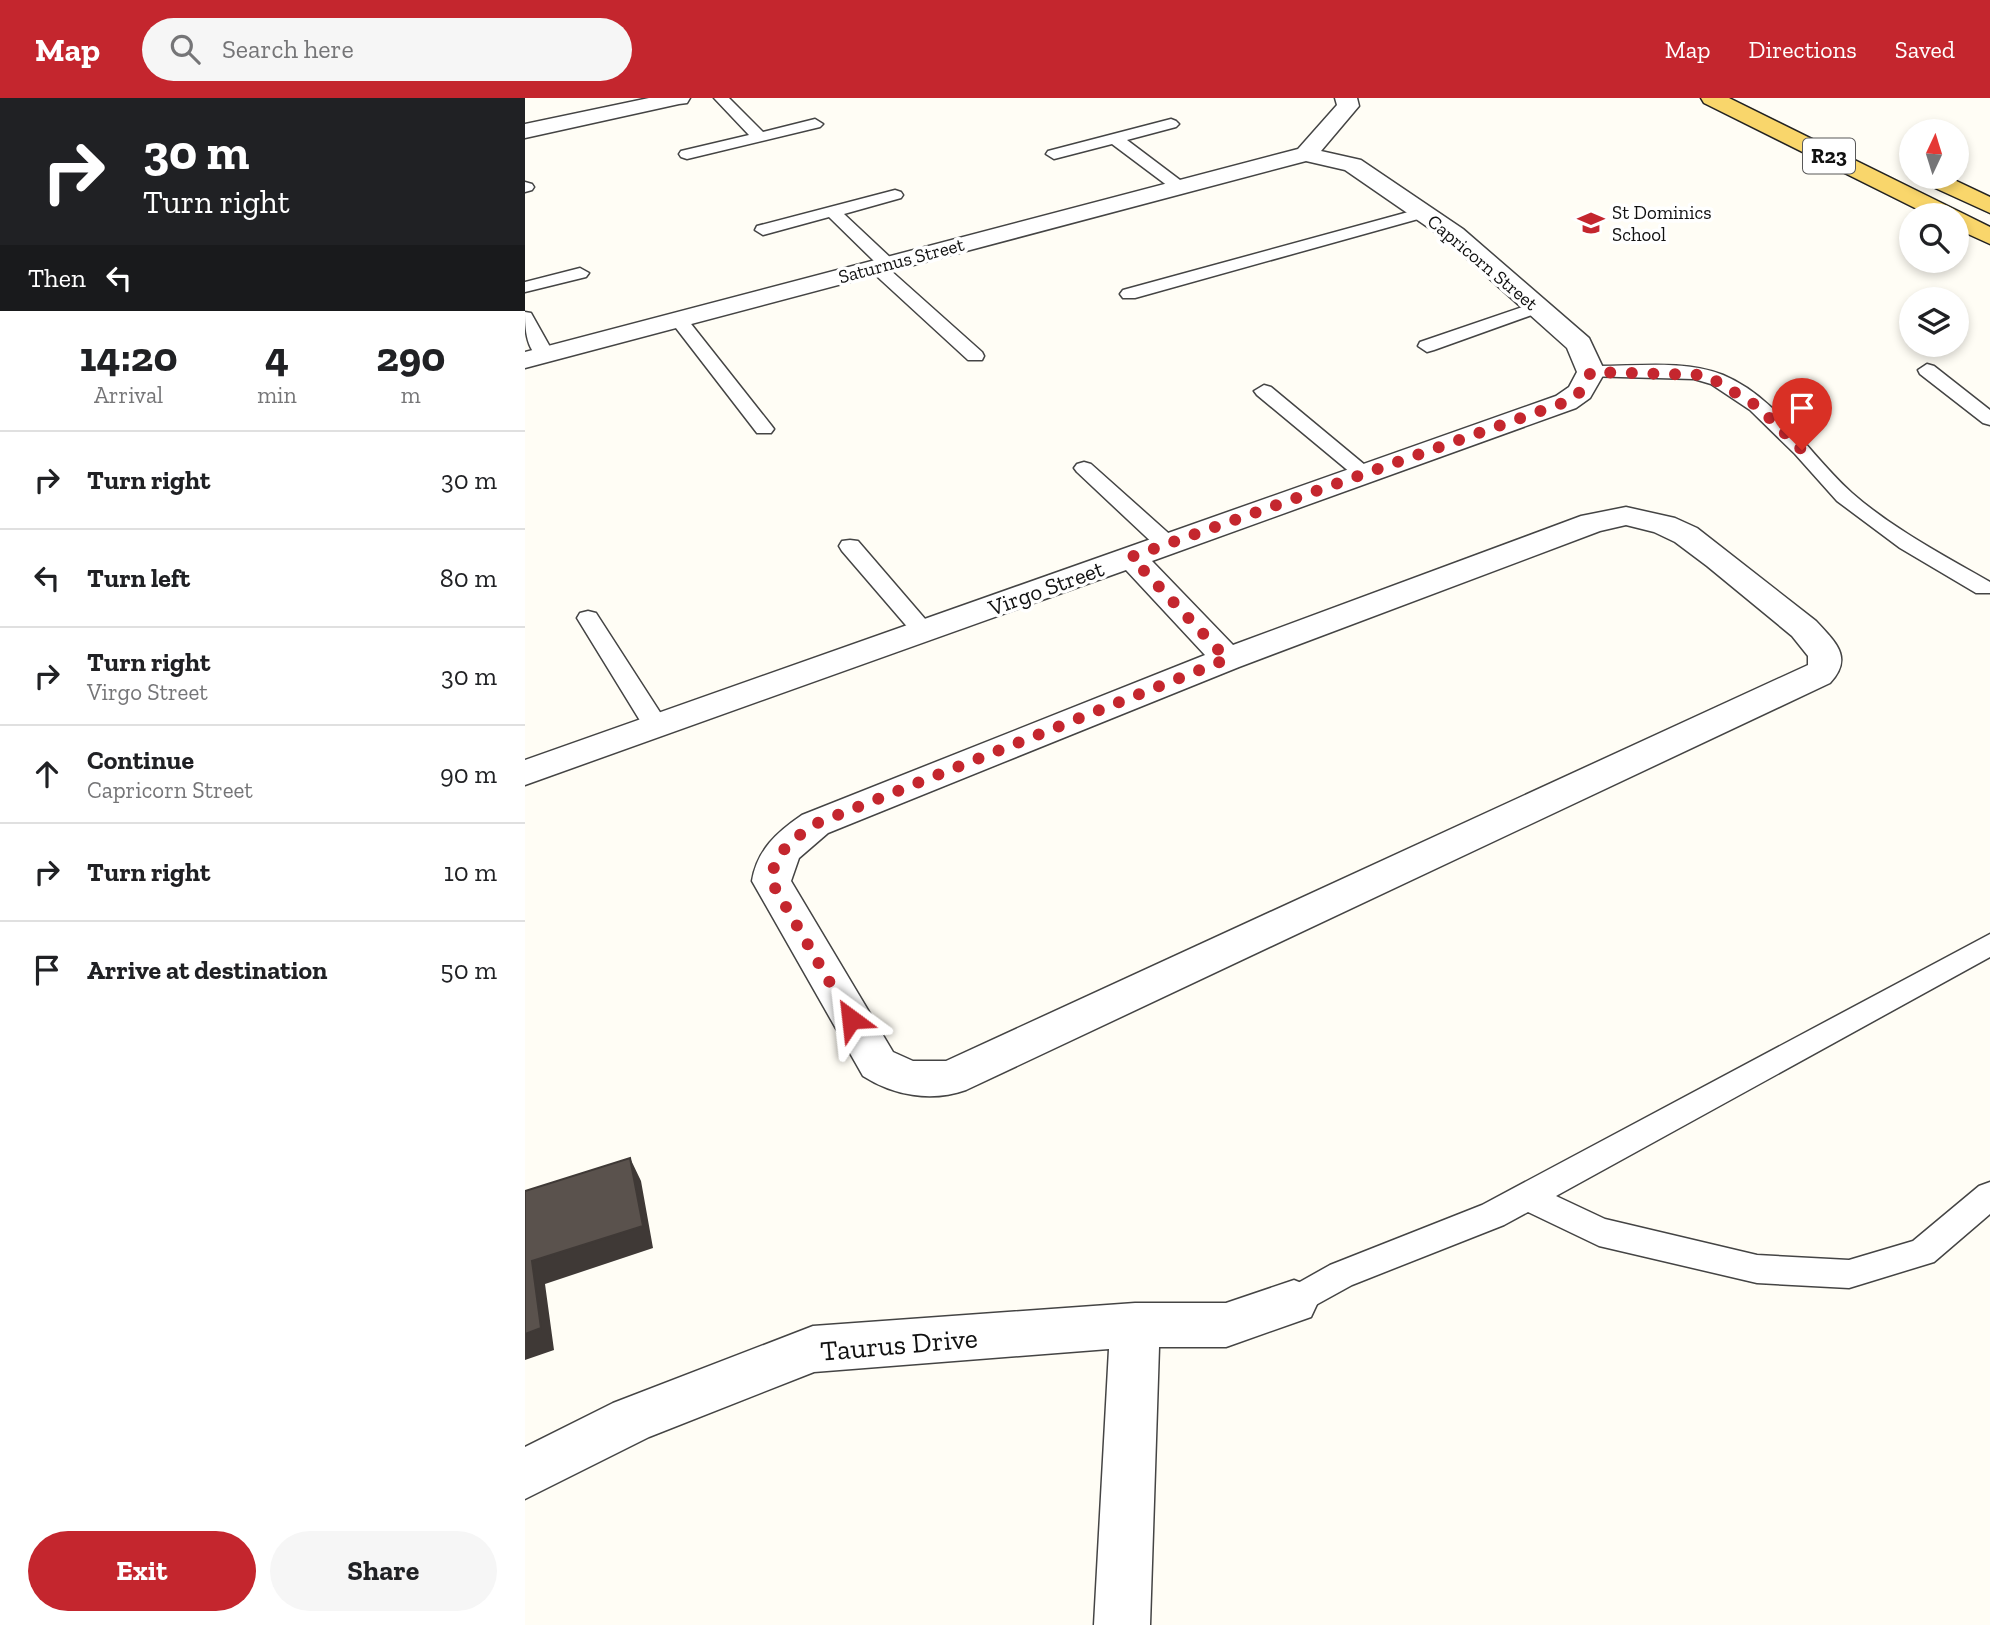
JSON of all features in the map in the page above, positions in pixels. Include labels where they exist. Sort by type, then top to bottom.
[{"type":"main road","name":"R23","points":[[1712,98],[1923,203]]},
{"type":"main road","points":[[1955,189],[1990,206]]},
{"type":"main road","points":[[1969,226],[1990,237]]},
{"type":"street","points":[[527,127],[679,98]]},
{"type":"street","points":[[1306,155],[1345,110],[1348,102],[1346,98]]},
{"type":"street","name":"Capricorn Street","points":[[1277,160],[1306,155],[1353,165],[1454,234],[1579,344],[1591,372]]},
{"type":"street","name":"Saturnus Street","points":[[535,357],[1277,160]]},
{"type":"street","name":"Virgo Street","points":[[525,773],[1566,402],[1580,392],[1591,372]]},
{"type":"street","points":[[1626,516],[1664,524],[1686,535],[1810,632],[1821,647],[1827,663],[1818,675],[951,1078],[912,1079],[887,1071],[878,1065],[771,881],[772,867],[786,846],[815,824],[1227,659],[1592,523],[1626,516]]},
{"type":"street","points":[[1131,557],[1227,659]]},
{"type":"street","name":"Taurus Drive","points":[[525,1474],[631,1420],[813,1349],[1135,1325],[1226,1325],[1294,1302]]},
{"type":"street","points":[[1122,1625],[1135,1325]]},
{"type":"lane","points":[[721,98],[760,137]]},
{"type":"lane","points":[[687,154],[815,124]]},
{"type":"lane","points":[[1054,154],[1171,124]]},
{"type":"lane","points":[[1115,139],[1178,186]]},
{"type":"lane","points":[[763,230],[895,195]]},
{"type":"lane","points":[[833,212],[881,265],[975,355]]},
{"type":"lane","points":[[1129,294],[1423,213]]},
{"type":"lane","points":[[525,287],[580,273]]},
{"type":"lane","points":[[1427,346],[1537,307]]},
{"type":"lane","points":[[525,317],[535,357]]},
{"type":"lane","points":[[678,319],[764,429]]},
{"type":"lane","points":[[1927,370],[1990,419]]},
{"type":"lane","points":[[1591,372],[1696,373],[1718,380],[1757,406],[1802,450],[1843,497],[1908,543],[1984,588]]},
{"type":"lane","points":[[1264,391],[1364,474]]},
{"type":"lane","points":[[1084,468],[1167,544]]},
{"type":"lane","points":[[850,546],[924,632]]},
{"type":"lane","points":[[588,618],[656,726]]},
{"type":"lane","points":[[1294,1302],[1341,1275],[1493,1215],[1990,944]]},
{"type":"lane","points":[[1526,1196],[1599,1232],[1757,1269],[1849,1274],[1923,1252],[1990,1195]]},
{"type":"building","points":[[630,1158],[643,1226],[532,1261],[541,1328],[525,1334],[525,1191]]},
{"type":"place","name":"St Dominics School","points":[[1591,223]]},
{"type":"route","points":[[851,1019],[771,881],[772,867],[778,857],[793,839],[815,824],[1227,659],[1131,557],[1566,402],[1580,392],[1591,372],[1706,375],[1757,406],[1802,450]]}]
